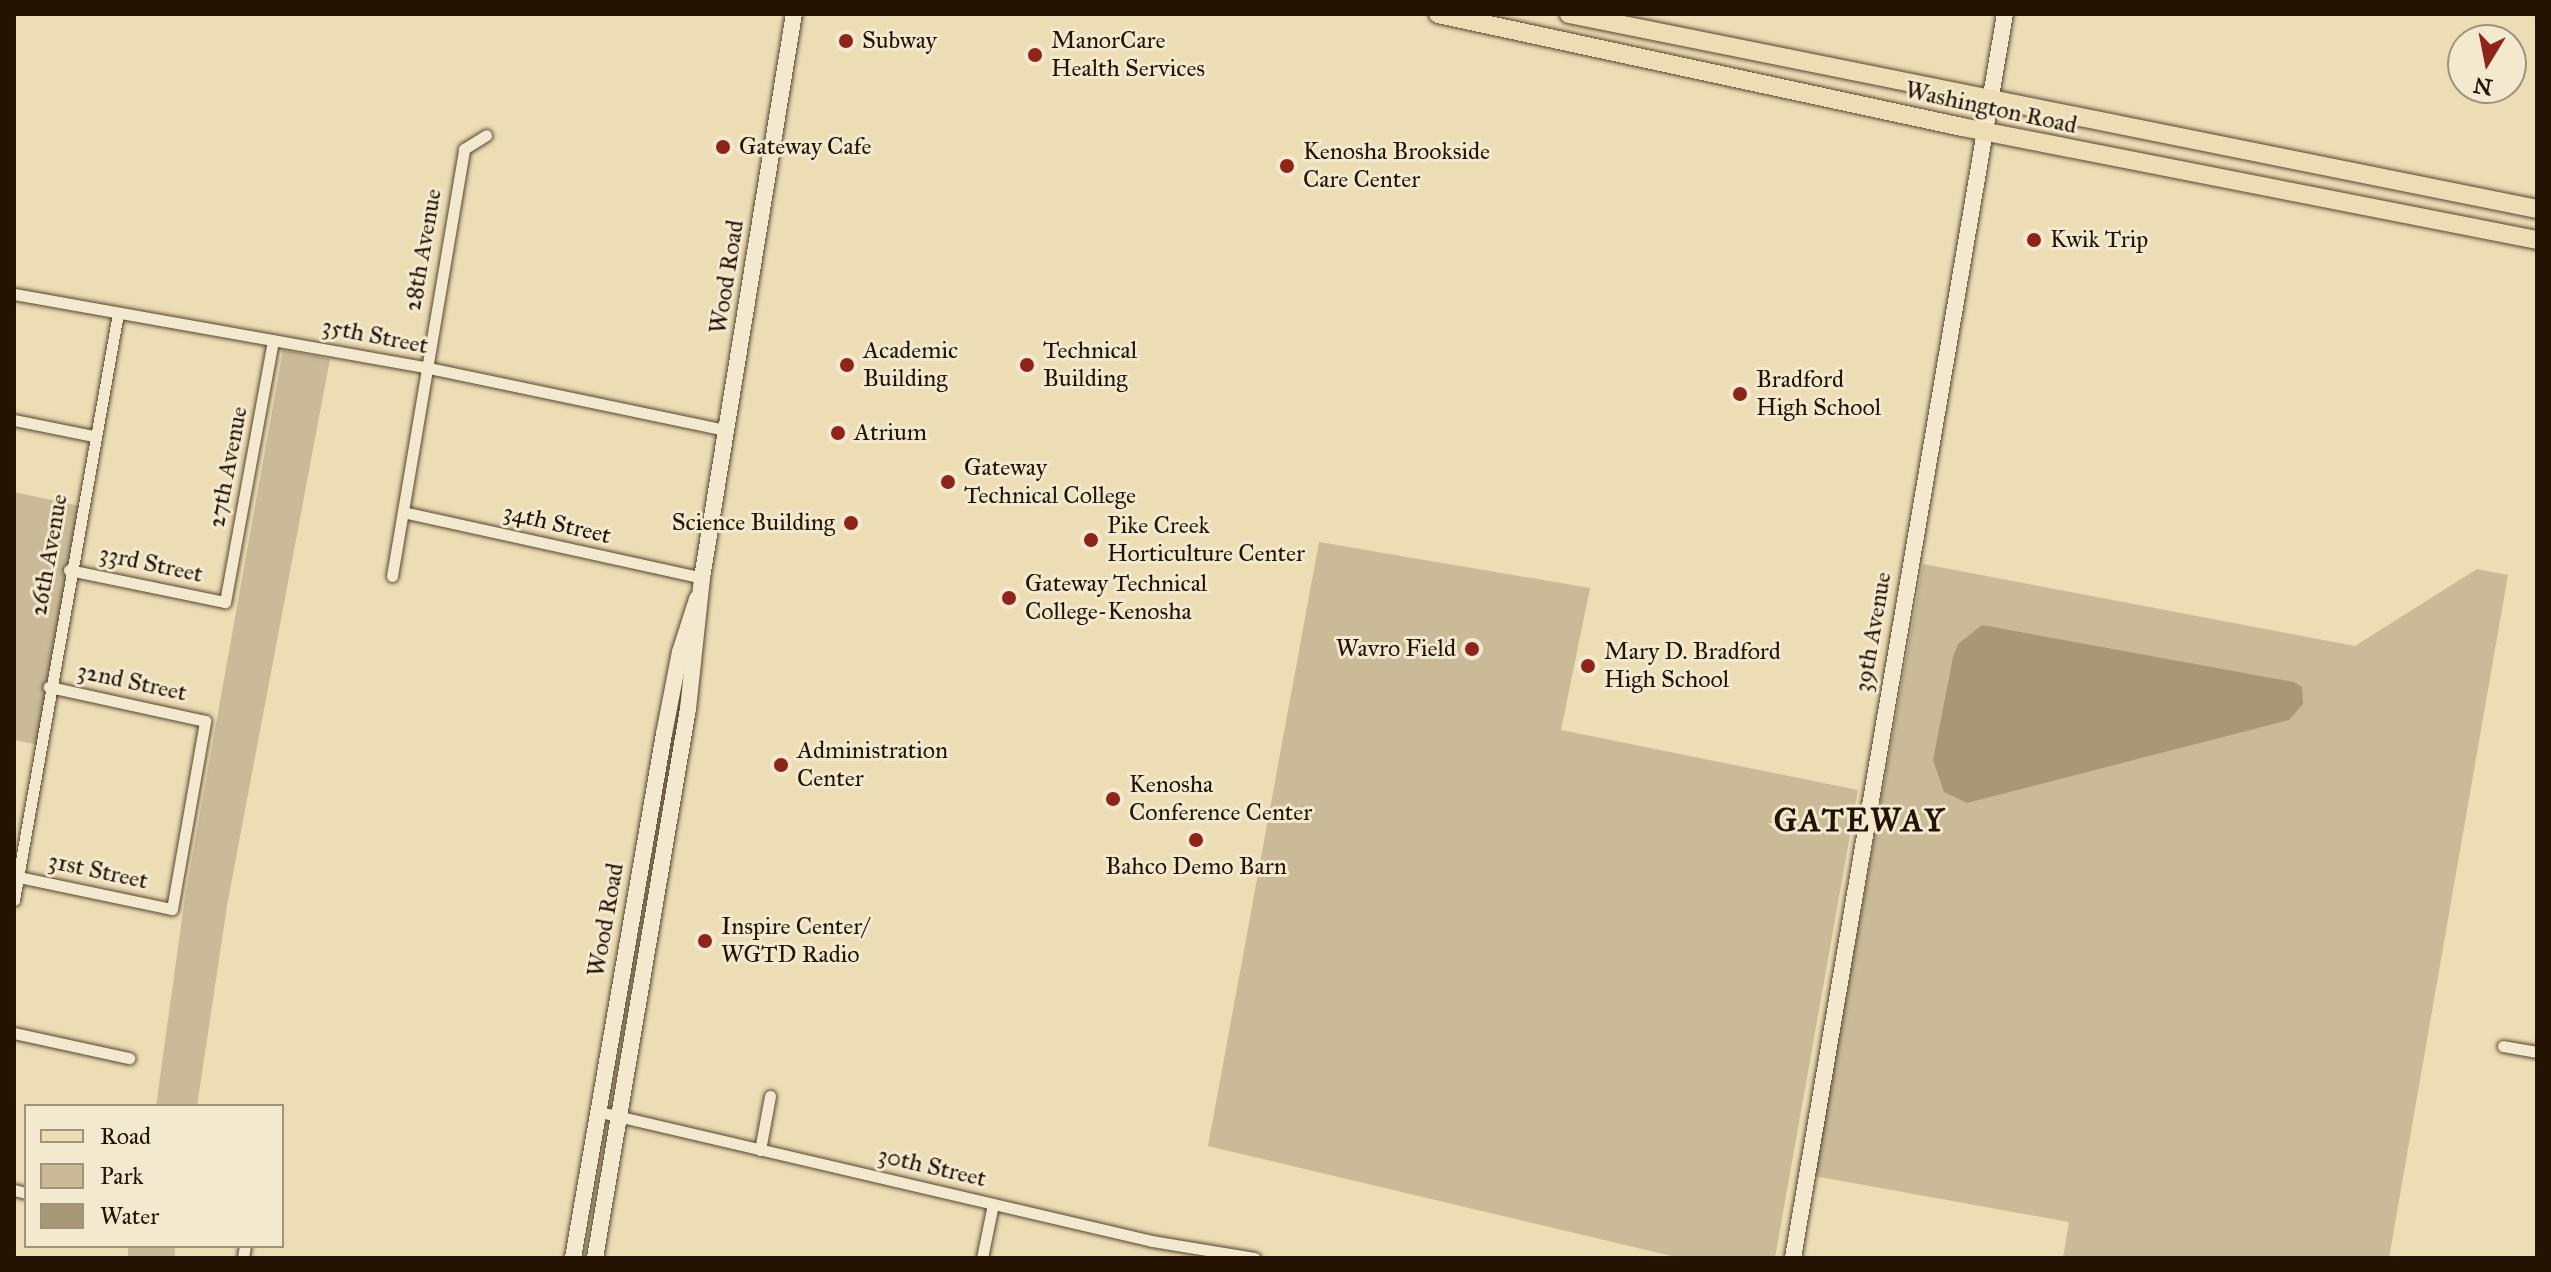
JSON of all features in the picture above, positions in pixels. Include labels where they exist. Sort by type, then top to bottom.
[{"type":"main road","name":"Washington Road","points":[[1438,14],[1985,132],[2537,240]]},
{"type":"main road","name":"Washington Road","points":[[1569,14],[1990,102],[2537,209]]},
{"type":"main road","points":[[1795,92],[1797,80],[1806,74],[1856,84],[1881,79]]},
{"type":"street","name":"Wood Road","points":[[595,1258],[688,709],[701,586],[794,14]]},
{"type":"street","name":"39th Avenue","points":[[1793,1258],[2005,14]]},
{"type":"street","name":"28th Avenue","points":[[392,576],[424,367],[464,149],[486,135]]},
{"type":"street","name":"35th Street","points":[[14,294],[424,367],[726,430]]},
{"type":"street","name":"26th Avenue","points":[[14,900],[69,570],[118,313]]},
{"type":"street","name":"27th Avenue","points":[[225,602],[273,340]]},
{"type":"street","points":[[14,420],[93,436]]},
{"type":"street","name":"34th Street","points":[[403,512],[701,586]]},
{"type":"street","name":"33rd Street","points":[[69,570],[225,602]]},
{"type":"street","name":"Wood Road","points":[[573,1258],[666,721],[688,621],[701,586]]},
{"type":"street","name":"32nd Street","points":[[49,687],[205,721],[172,909]]},
{"type":"street","name":"31st Street","points":[[16,876],[172,909]]},
{"type":"street","points":[[14,1033],[129,1058]]},
{"type":"street","points":[[2503,1046],[2537,1052]]},
{"type":"street","points":[[760,1150],[770,1096]]},
{"type":"street","name":"30th Street","points":[[600,1112],[1152,1241],[1255,1258]]},
{"type":"street","points":[[982,1258],[993,1204]]},
{"type":"green space","points":[[283,350],[330,359],[227,906],[197,1104],[156,1104],[185,897]]},
{"type":"green space","points":[[14,492],[80,506],[39,745],[14,740]]},
{"type":"green space","points":[[1319,542],[1590,588],[1561,730],[1858,790],[1775,1258],[1680,1258],[1208,1146]]},
{"type":"green space","points":[[1923,564],[2355,646],[2477,569],[2508,575],[2389,1258],[2063,1258],[2069,1222],[1814,1176]]},
{"type":"green space","points":[[128,1248],[175,1248],[175,1258],[128,1258]]},
{"type":"water","points":[[1982,625],[2294,682],[2302,687],[2303,704],[2289,720],[1967,803],[1944,792],[1933,760],[1953,657],[1958,644]]},
{"type":"place","name":"Subway","points":[[846,41]]},
{"type":"place","name":"ManorCare Health Services","points":[[1035,55]]},
{"type":"place","name":"Gateway Cafe","points":[[723,147]]},
{"type":"place","name":"Kenosha Brookside Care Center","points":[[1287,166]]},
{"type":"place","name":"Kwik Trip","points":[[2034,240]]},
{"type":"place","name":"Academic Building","points":[[847,365]]},
{"type":"place","name":"Technical Building","points":[[1027,365]]},
{"type":"place","name":"Bradford High School","points":[[1740,394]]},
{"type":"place","name":"Atrium","points":[[838,433]]},
{"type":"place","name":"Gateway Technical College","points":[[948,482]]},
{"type":"place","name":"Science Building","points":[[851,523]]},
{"type":"place","name":"Pike Creek Horticulture Center","points":[[1091,540]]},
{"type":"place","name":"Gateway Technical College-Kenosha","points":[[1009,598]]},
{"type":"place","name":"Wavro Field","points":[[1472,649]]},
{"type":"place","name":"Mary D. Bradford High School","points":[[1588,666]]},
{"type":"place","name":"Administration Center","points":[[781,765]]},
{"type":"place","name":"Kenosha Conference Center","points":[[1113,799]]},
{"type":"place","name":"Bahco Demo Barn","points":[[1196,840]]},
{"type":"place","name":"Inspire Center/ WGTD Radio","points":[[705,941]]},
{"type":"district","name":"GATEWAY","points":[[1860,821]]}]
